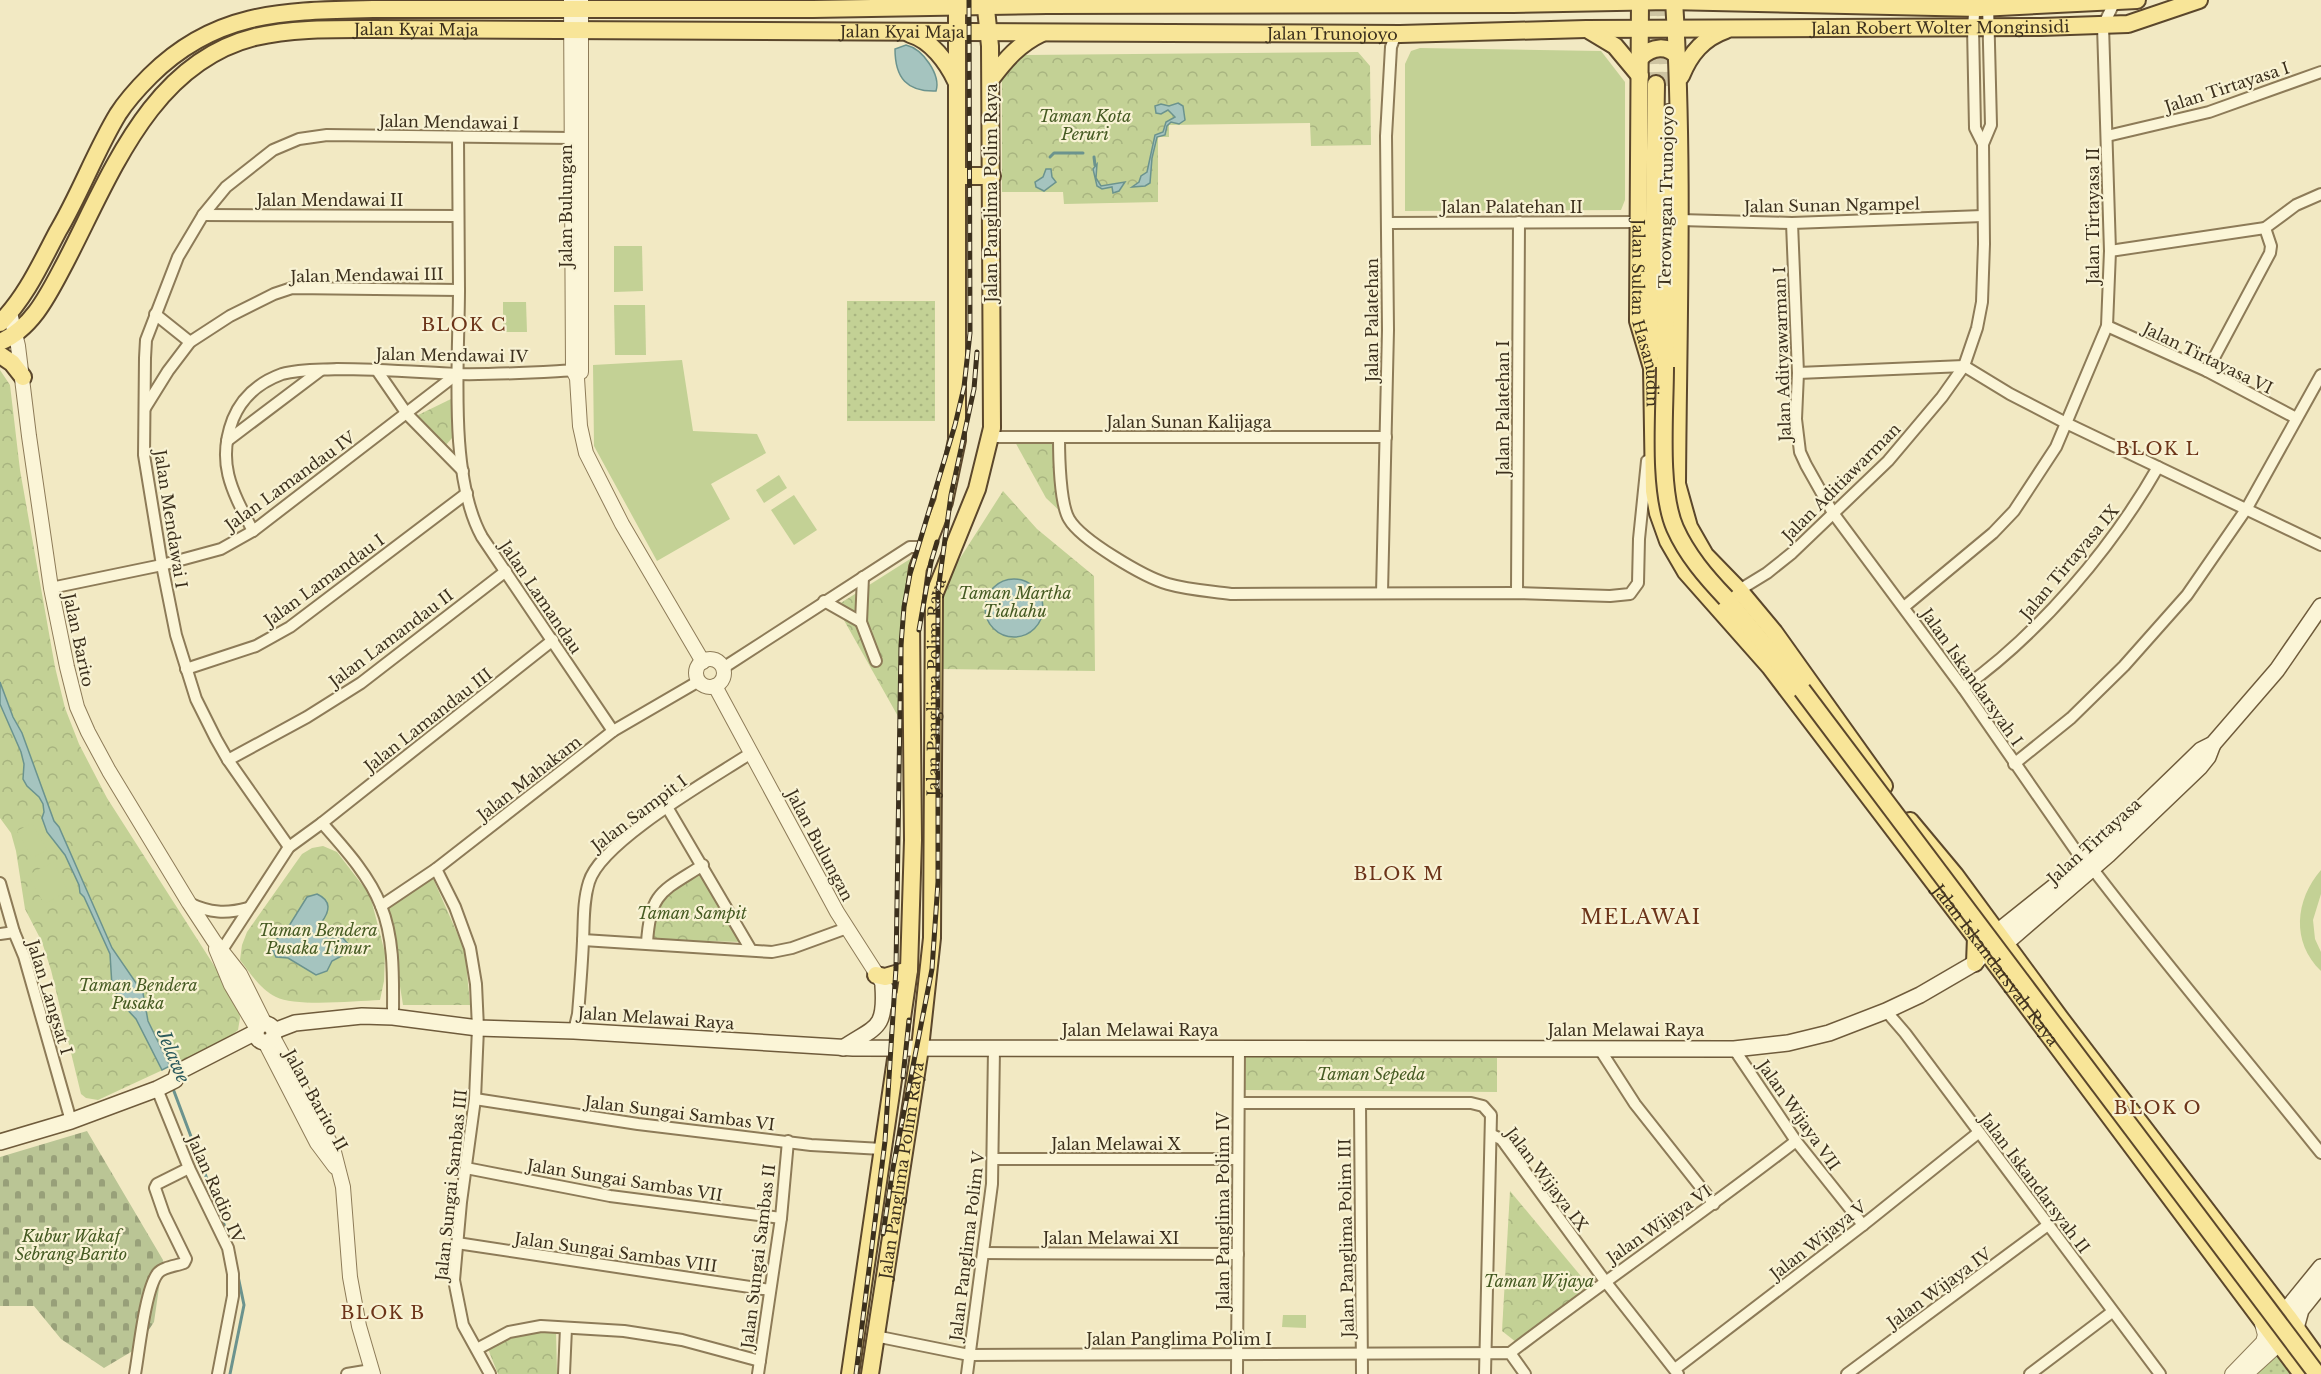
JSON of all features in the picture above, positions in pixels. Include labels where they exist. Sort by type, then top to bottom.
[{"type":"main road","name":"Jalan Robert Wolter Monginsidi","points":[[1674,1],[1981,4],[2114,3],[2137,0]]},
{"type":"main road","name":"Jalan Robert Wolter Monginsidi","points":[[1676,30],[2103,26],[2128,24],[2199,0]]},
{"type":"main road","name":"Jalan Sultan Hasanudin","points":[[1640,1],[1638,321],[1659,368],[1652,417],[1654,491],[1658,513],[1668,541],[1686,572],[1716,605]]},
{"type":"main road","name":"Jalan Trunojoyo","points":[[990,3],[1481,4],[1674,1]]},
{"type":"main road","name":"Jalan Sultan Hasanudin","points":[[1674,1],[1678,57],[1667,85],[1680,220],[1677,484],[1689,527],[1705,555],[1739,590]]},
{"type":"main road","name":"Jalan Panglima Polim Raya","points":[[850,1374],[909,970],[912,871],[911,621],[918,568],[924,547],[944,502],[957,440],[957,2]]},
{"type":"main road","name":"Jalan Kyai Maja","points":[[5,318],[37,272],[75,202],[117,116],[128,99],[184,47],[202,36],[253,17],[373,4],[990,3]]},
{"type":"main road","name":"Jalan Panglima Polim Raya","points":[[870,1374],[920,1048],[932,938],[934,871],[932,616],[934,596],[977,489],[991,437],[990,3]]},
{"type":"main road","points":[[1481,4],[1483,31]]},
{"type":"main road","points":[[1667,85],[1688,58],[1713,35],[1733,28]]},
{"type":"main road","name":"Jalan Trunojoyo","points":[[990,29],[1045,32],[1380,34],[1396,40],[1483,31],[1676,30]]},
{"type":"main road","name":"Jalan Kyai Maja","points":[[0,342],[16,333],[28,322],[47,297],[133,131],[163,95],[201,59],[229,45],[255,37],[311,30],[958,32],[990,29]]},
{"type":"main road","points":[[1586,29],[1615,46],[1640,76]]},
{"type":"main road","points":[[904,32],[926,41],[946,63],[956,81]]},
{"type":"main road","points":[[990,79],[1009,55],[1026,40],[1045,32]]},
{"type":"main road","points":[[1641,57],[1651,50],[1661,48],[1673,51],[1678,57]]},
{"type":"main road","name":"Terowngan Trunojoyo","points":[[1659,368],[1665,309],[1667,85]]},
{"type":"main road","name":"Terowngan Trunojoyo","points":[[1659,368],[1667,85]]},
{"type":"main road","points":[[957,176],[992,176]]},
{"type":"main road","points":[[75,202],[92,211]]},
{"type":"main road","points":[[1665,309],[1678,342]]},
{"type":"main road","points":[[0,355],[12,363],[23,377]]},
{"type":"main road","points":[[1659,368],[1666,492],[1671,516],[1684,545],[1703,573],[1738,611],[1802,690],[2317,1374]]},
{"type":"main road","name":"Jalan Iskandarsyah Raya","points":[[1739,590],[1784,645],[1880,781],[1955,875],[2060,1018],[2285,1312],[2321,1363]]},
{"type":"main road","name":"Jalan Iskandarsyah Raya","points":[[1716,605],[1771,669],[1910,854],[1976,937],[1984,957],[2302,1374]]},
{"type":"main road","name":"Jalan Tirtayasa","points":[[1984,957],[2001,937],[2087,864],[2200,750],[2213,744],[2277,670],[2321,606]]},
{"type":"main road","points":[[912,871],[934,871]]},
{"type":"main road","name":"Jalan Melawai Raya","points":[[0,1142],[71,1121],[168,1084],[178,1072],[264,1034],[295,1023],[317,1019],[362,1016],[393,1017],[478,1028],[574,1031],[843,1048],[1734,1049],[1788,1043],[1829,1033],[1920,995],[1984,957]]},
{"type":"main road","points":[[843,1048],[875,1028],[882,1018],[884,1006],[879,981],[909,970]]},
{"type":"main road","points":[[2269,1330],[2321,1267]]},
{"type":"main road","points":[[2296,1329],[2301,1310],[2321,1285]]},
{"type":"street","name":"Jalan Tirtayasa II","points":[[1904,607],[1992,533],[2014,511],[2046,462],[2067,423],[2107,326],[2110,251],[2103,26],[2114,3]]},
{"type":"street","points":[[373,4],[373,29]]},
{"type":"street","name":"Jalan Aditiawarman","points":[[1981,4],[1975,128],[1983,144]]},
{"type":"street","name":"Jalan Aditiawarman","points":[[1716,605],[1767,573],[1792,553],[1888,461],[1942,397],[1964,366],[1977,328],[1982,302],[1983,144],[1991,126],[1981,27],[1981,4]]},
{"type":"street","points":[[576,5],[577,31]]},
{"type":"street","name":"Jalan Bulungan","points":[[577,31],[572,138],[571,290],[580,426],[586,453],[622,524],[702,662]]},
{"type":"street","name":"Jalan Bulungan","points":[[577,31],[577,373]]},
{"type":"street","name":"Jalan Palatehan","points":[[1382,593],[1386,437],[1386,136],[1396,40]]},
{"type":"street","name":"Jalan Tirtayasa I","points":[[2107,136],[2210,112],[2321,72]]},
{"type":"street","name":"Jalan Mendawai I","points":[[289,847],[228,760],[196,699],[176,635],[144,455],[146,340],[155,314],[178,257],[203,215],[226,187],[273,150],[299,139],[327,135],[572,138]]},
{"type":"street","name":"Jalan Lamandau","points":[[458,138],[457,374],[459,428],[467,493],[476,526],[613,731]]},
{"type":"street","points":[[2110,251],[2265,228],[2296,205],[2321,194]]},
{"type":"street","name":"Jalan Mendawai II","points":[[203,215],[458,216]]},
{"type":"street","name":"Jalan Sunan Ngampel","points":[[1680,220],[1792,223],[1983,216]]},
{"type":"street","name":"Jalan Palatehan I","points":[[1517,593],[1519,222]]},
{"type":"street","name":"Jalan Palatehan II","points":[[1387,223],[1638,222]]},
{"type":"street","name":"Jalan Adityawarman I","points":[[1792,223],[1798,373],[1796,419],[1800,452],[1817,488],[1833,513]]},
{"type":"street","points":[[2206,371],[2270,253],[2271,246],[2265,228]]},
{"type":"street","name":"Jalan Mendawai III","points":[[145,408],[168,371],[190,342],[230,316],[274,294],[292,288],[459,290]]},
{"type":"street","points":[[155,314],[190,342]]},
{"type":"street","name":"Jalan Barito","points":[[5,318],[16,333],[51,588],[77,707],[108,771],[189,903],[240,974],[264,1034]]},
{"type":"street","name":"Jalan Tirtayasa VI","points":[[2107,326],[2206,371],[2296,418]]},
{"type":"street","points":[[1798,373],[1964,366],[2010,394],[2067,423],[2321,545]]},
{"type":"street","points":[[376,369],[407,414],[463,471]]},
{"type":"street","name":"Jalan Mendawai IV","points":[[253,531],[226,469],[227,441],[239,404],[253,390],[281,375],[298,370],[376,369],[457,374],[577,373]]},
{"type":"street","points":[[227,441],[321,370]]},
{"type":"street","name":"Jalan Lamandau IV","points":[[51,588],[162,565],[221,549],[253,531],[457,374]]},
{"type":"street","points":[[2014,764],[2071,718],[2150,639],[2187,595],[2247,508],[2321,375]]},
{"type":"street","points":[[1059,437],[1061,487],[1068,519],[1101,548],[1166,583],[1194,590],[1231,594],[1517,593],[1610,596],[1630,594],[1635,590],[1639,575],[1639,539],[1652,417]]},
{"type":"street","name":"Jalan Sunan Kalijaga","points":[[991,437],[1386,437]]},
{"type":"street","name":"Jalan Tirtayasa IX","points":[[1963,688],[1980,676],[2048,613],[2117,533],[2158,467]]},
{"type":"street","name":"Jalan Lamandau I","points":[[186,669],[256,646],[290,627],[467,493]]},
{"type":"street","name":"Jalan Iskandarsyah I","points":[[1833,513],[1963,688],[2014,764],[2087,864],[2156,951],[2230,1038],[2321,1154]]},
{"type":"street","points":[[723,668],[909,547],[924,547]]},
{"type":"street","name":"Jalan Lamandau II","points":[[228,760],[307,717],[362,683],[506,571]]},
{"type":"street","points":[[863,577],[861,622],[876,661]]},
{"type":"street","points":[[824,601],[861,622]]},
{"type":"street","name":"Jalan Lamandau III","points":[[322,823],[552,640]]},
{"type":"street","points":[[714,660],[723,668],[723,679],[715,686],[703,685],[699,681],[697,671],[702,662],[714,660]]},
{"type":"street","name":"Jalan Mahakam","points":[[381,906],[436,869],[613,731],[699,681]]},
{"type":"street","name":"Jalan Bulungan","points":[[715,686],[814,872],[879,981],[903,1015]]},
{"type":"street","name":"Jalan Sampit I","points":[[574,1031],[578,1014],[585,902],[589,881],[597,865],[610,850],[667,807],[752,753]]},
{"type":"street","points":[[667,807],[751,950]]},
{"type":"street","points":[[218,946],[248,908],[289,847],[322,823],[356,862],[381,906],[392,960],[393,1017]]},
{"type":"street","points":[[647,943],[649,917],[655,902],[664,891],[703,865]]},
{"type":"street","name":"Jalan Sungai Sambas III","points":[[436,869],[455,907],[470,948],[476,984],[478,1028],[475,1099],[454,1280],[463,1325],[490,1374]]},
{"type":"street","name":"Jalan Langsat I","points":[[0,883],[14,932],[24,956],[71,1121]]},
{"type":"street","points":[[189,903],[218,913],[248,908]]},
{"type":"street","points":[[583,940],[772,952],[792,948],[847,928]]},
{"type":"street","points":[[0,934],[14,932]]},
{"type":"street","name":"Jalan Iskandarsyah II","points":[[1886,1011],[1905,1033],[2160,1374]]},
{"type":"street","name":"Jalan Barito II","points":[[264,1034],[317,1143],[339,1174],[345,1207],[350,1277],[359,1326],[372,1372]]},
{"type":"street","name":"Jalan Panglima Polim IV","points":[[1237,1374],[1239,1048]]},
{"type":"street","points":[[1599,1048],[1635,1104],[1714,1204]]},
{"type":"street","name":"Jalan Panglima Polim V","points":[[967,1374],[994,1159],[994,1049]]},
{"type":"street","name":"Jalan Wijaya VII","points":[[1734,1049],[1796,1141],[1863,1225]]},
{"type":"street","name":"Jalan Radio IV","points":[[168,1084],[189,1168],[228,1248],[233,1274],[233,1296],[218,1374]]},
{"type":"street","name":"Jalan Sungai Sambas VI","points":[[475,1099],[638,1124],[811,1145],[882,1149]]},
{"type":"street","name":"Jalan Wijaya IX","points":[[1239,1103],[1471,1103],[1483,1106],[1491,1115],[1492,1135],[1501,1139],[1505,1144],[1605,1281],[1677,1371]]},
{"type":"street","name":"Jalan Panglima Polim III","points":[[1360,1103],[1362,1374]]},
{"type":"street","name":"Jalan Wijaya V","points":[[1677,1371],[1978,1133]]},
{"type":"street","points":[[1485,1374],[1492,1135]]},
{"type":"street","name":"Jalan Sungai Sambas II","points":[[758,1374],[781,1218],[788,1141]]},
{"type":"street","name":"Jalan Wijaya VI","points":[[1510,1353],[1796,1141]]},
{"type":"street","name":"Jalan Melawai X","points":[[994,1159],[1238,1159]]},
{"type":"street","points":[[135,1374],[151,1288],[157,1273],[184,1263],[186,1259],[164,1214],[155,1188],[157,1184],[189,1168]]},
{"type":"street","name":"Jalan Sungai Sambas VII","points":[[466,1168],[610,1196],[781,1218]]},
{"type":"street","name":"Jalan Wijaya IV","points":[[1847,1374],[2048,1225]]},
{"type":"street","name":"Jalan Sungai Sambas VIII","points":[[458,1243],[770,1290]]},
{"type":"street","name":"Jalan Melawai XI","points":[[983,1253],[1238,1254]]},
{"type":"street","points":[[2030,1374],[2112,1312]]},
{"type":"street","points":[[477,1348],[509,1332],[541,1326],[624,1331],[682,1340],[760,1361]]},
{"type":"street","points":[[564,1374],[566,1328]]},
{"type":"street","points":[[2232,1374],[2263,1342],[2269,1330]]},
{"type":"street","points":[[2246,1374],[2269,1330]]},
{"type":"street","name":"Jalan Panglima Polim I","points":[[875,1336],[969,1355],[1510,1353]]},
{"type":"street","points":[[1510,1353],[1525,1374]]},
{"type":"street","points":[[347,1374],[372,1372]]},
{"type":"green space","points":[[1420,48],[1601,51],[1625,82],[1625,200],[1621,210],[1405,211],[1405,64],[1411,51]]},
{"type":"green space","name":"Taman Kota Peruri","points":[[1358,52],[1370,66],[1371,145],[1311,146],[1310,123],[1169,125],[1169,137],[1158,137],[1158,202],[1064,204],[1063,192],[1002,192],[1002,78],[1025,55]]},
{"type":"green space","points":[[614,246],[642,246],[643,291],[614,292]]},
{"type":"green space","points":[[847,301],[935,301],[935,421],[847,421]]},
{"type":"green space","points":[[503,302],[526,302],[527,332],[503,332]]},
{"type":"green space","points":[[614,305],[645,305],[646,355],[615,355]]},
{"type":"green space","points":[[682,360],[693,431],[757,434],[766,453],[711,484],[730,519],[657,561],[594,446],[593,365]]},
{"type":"green space","name":"Taman Bendera Pusaka","points":[[0,370],[10,385],[20,470],[55,667],[65,708],[79,744],[107,798],[238,1003],[240,1018],[238,1030],[223,1042],[98,1100],[86,1098],[81,1094],[51,970],[42,942],[25,909],[11,833],[0,818]]},
{"type":"green space","points":[[451,399],[452,438],[446,445],[414,417]]},
{"type":"green space","points":[[1014,440],[1062,442],[1065,516],[1046,498]]},
{"type":"green space","points":[[779,475],[787,488],[764,503],[756,490]]},
{"type":"green space","name":"Taman Martha Tiahahu","points":[[1003,491],[1037,529],[1094,576],[1095,671],[940,669],[938,601],[950,574]]},
{"type":"green space","points":[[794,495],[817,530],[794,545],[771,510]]},
{"type":"green space","points":[[918,554],[908,581],[902,609],[904,727],[836,606]]},
{"type":"green space","points":[[32,823],[47,850],[32,858],[17,831]]},
{"type":"green space","name":"Taman Bendera Pusaka","points":[[323,846],[337,852],[370,895],[385,953],[384,981],[380,1000],[326,1003],[285,1000],[265,990],[240,960],[247,932],[302,854],[312,848]]},
{"type":"green space","points":[[53,862],[68,891],[44,904],[28,875]]},
{"type":"green space","points":[[2321,870],[2321,894],[2313,920],[2315,939],[2321,952],[2321,971],[2311,960],[2305,947],[2300,921],[2306,894]]},
{"type":"green space","name":"Taman Sampit","points":[[702,873],[744,942],[653,940],[652,917],[667,894]]},
{"type":"green space","points":[[432,876],[465,951],[470,1005],[403,1005],[387,905]]},
{"type":"green space","points":[[683,889],[694,901],[676,916],[666,903]]},
{"type":"green space","name":"Taman Sepeda","points":[[1246,1056],[1497,1058],[1497,1092],[1245,1090]]},
{"type":"green space","name":"Kubur Wakaf Sebrang Barito","points":[[87,1131],[163,1260],[154,1322],[136,1349],[104,1368],[61,1339],[34,1306],[0,1306],[0,1157]]},
{"type":"green space","name":"Taman Wijaya","points":[[1510,1191],[1590,1287],[1516,1342],[1502,1331]]},
{"type":"green space","points":[[1283,1315],[1306,1315],[1306,1328],[1282,1327]]},
{"type":"green space","points":[[532,1331],[556,1331],[557,1374],[498,1374],[486,1344]]},
{"type":"green space","points":[[2276,1344],[2298,1374],[2249,1374]]},
{"type":"water","points":[[906,45],[919,52],[933,70],[937,85],[936,91],[926,91],[910,86],[900,75],[895,49]]},
{"type":"water","points":[[1178,103],[1183,106],[1185,120],[1179,124],[1171,122],[1167,126],[1165,135],[1157,137],[1150,183],[1145,186],[1132,187],[1147,172],[1155,135],[1163,132],[1166,122],[1175,117],[1168,110],[1161,114],[1156,113],[1155,106],[1161,104],[1169,106]]},
{"type":"water","points":[[1097,164],[1096,178],[1101,186],[1125,182],[1119,191],[1113,193],[1112,187],[1102,189],[1097,186],[1093,169]]},
{"type":"water","points":[[1046,169],[1051,169],[1052,177],[1056,182],[1044,191],[1036,187],[1035,182],[1043,177]]},
{"type":"water","points":[[1014,579],[1030,584],[1038,592],[1043,608],[1038,624],[1030,632],[1014,637],[998,632],[990,624],[985,608],[990,592],[998,584]]},
{"type":"water","points":[[0,682],[13,717],[22,733],[54,821],[59,827],[112,948],[143,993],[148,1021],[170,1066],[162,1070],[136,1019],[124,1006],[112,986],[110,954],[84,897],[80,893],[79,885],[65,855],[47,832],[42,818],[43,804],[23,779],[24,764],[21,752],[0,704]]},
{"type":"water","points":[[317,894],[325,900],[328,907],[321,923],[322,933],[331,938],[343,938],[349,945],[349,952],[332,961],[327,971],[316,975],[288,958],[276,957],[272,949],[274,941],[284,934],[307,897]]},
{"type":"waterway","points":[[1050,157],[1054,153],[1083,153]]},
{"type":"waterway","points":[[1094,157],[1095,165]]},
{"type":"waterway","name":"Jelawe","points":[[172,1086],[231,1243]]},
{"type":"waterway","name":"Jelawe","points":[[230,1374],[244,1305],[238,1276]]},
{"type":"tunnel","points":[[1653,0],[1656,84]]},
{"type":"tunnel","points":[[1664,0],[1668,86]]},
{"type":"railway","points":[[856,1374],[885,1141],[896,968],[901,645],[904,607],[910,574],[955,425],[964,387],[970,333],[969,0]]},
{"type":"railway","points":[[883,1234],[893,1168],[932,969],[938,882],[938,591],[951,495],[974,389],[977,352]]},
{"type":"railway","points":[[919,630],[931,562],[937,542]]},
{"type":"railway","points":[[903,1077],[909,1020]]},
{"type":"district","name":"BLOK C","points":[[464,325]]},
{"type":"district","name":"BLOK L","points":[[2158,449]]},
{"type":"district","name":"BLOK M","points":[[1399,874]]},
{"type":"district","name":"MELAWAI","points":[[1641,917]]},
{"type":"district","name":"BLOK O","points":[[2158,1108]]},
{"type":"district","name":"BLOK B","points":[[383,1313]]},
{"type":"park label","name":"Taman Bendera Pusaka Timur","points":[[318,939]]}]
